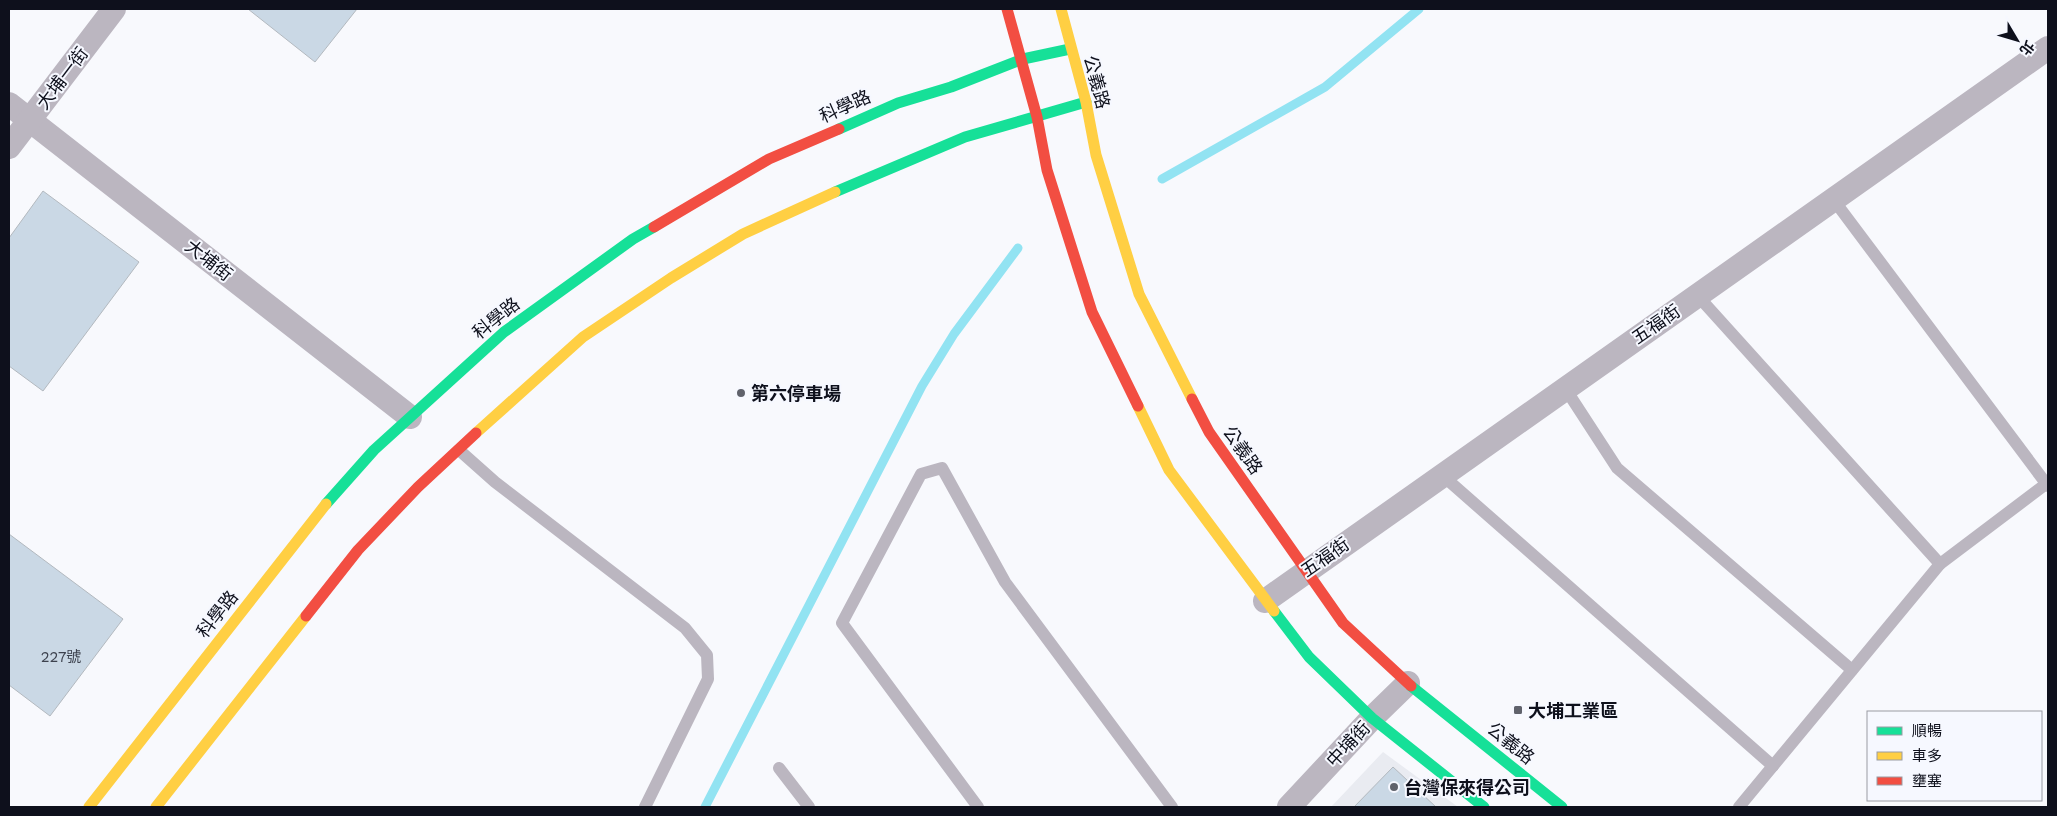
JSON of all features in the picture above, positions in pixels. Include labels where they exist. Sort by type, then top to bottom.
[{"type":"street","name":"大埔一街","points":[[9,147],[114,9]]},
{"type":"street","points":[[1007,9],[1037,116],[1047,170],[1092,312],[1169,470],[1265,601],[1309,657],[1372,718],[1484,807]]},
{"type":"street","name":"公義路","points":[[1061,9],[1070,49],[1086,102],[1096,155],[1138,294],[1209,432],[1343,624],[1408,683],[1562,807]]},
{"type":"street","name":"五福街","points":[[1265,601],[1306,570],[2048,48]]},
{"type":"street","name":"科學路","points":[[89,807],[311,521],[374,450],[504,332],[633,239],[769,159],[898,103],[951,87],[1022,59],[1070,49]]},
{"type":"street","points":[[156,807],[358,550],[418,487],[583,337],[670,278],[743,234],[840,188],[965,137],[1086,102]]},
{"type":"street","name":"大埔街","points":[[9,104],[410,417]]},
{"type":"street","name":"中埔街","points":[[1289,807],[1372,718],[1408,683]]},
{"type":"lane","points":[[1739,807],[1940,564],[2047,485],[1833,199]]},
{"type":"lane","points":[[1697,295],[1940,564]]},
{"type":"lane","points":[[1565,388],[1617,468],[1852,670]]},
{"type":"lane","points":[[459,450],[495,482],[685,628],[707,655],[708,679],[645,807]]},
{"type":"lane","points":[[978,807],[842,623],[921,474],[942,468],[1005,582],[1172,807]]},
{"type":"lane","points":[[1442,475],[1773,766]]},
{"type":"lane","points":[[779,768],[808,807]]},
{"type":"shaded area","points":[[1383,752],[1458,807],[1331,807]]},
{"type":"building","points":[[248,9],[357,9],[315,62]]},
{"type":"building","points":[[43,191],[139,262],[43,391],[9,366],[9,238]]},
{"type":"building","points":[[9,534],[123,619],[50,716],[9,685]]},
{"type":"building","name":"台灣保來得公司","points":[[1393,767],[1436,807],[1354,807]]},
{"type":"waterway","points":[[1162,179],[1325,87],[1419,9]]},
{"type":"waterway","points":[[705,807],[922,386],[954,334],[1018,248]]},
{"type":"traffic: fast","points":[[839,129],[898,103],[951,87],[1023,59],[1070,49]]},
{"type":"traffic: fast","points":[[835,192],[965,137],[1086,102]]},
{"type":"traffic: fast","points":[[326,504],[374,450],[504,332],[633,239],[654,227]]},
{"type":"traffic: fast","points":[[1274,611],[1309,657],[1372,718],[1484,807]]},
{"type":"traffic: fast","points":[[1411,686],[1562,807]]},
{"type":"traffic: slow","points":[[1061,9],[1086,102],[1096,155],[1139,294],[1192,399]]},
{"type":"traffic: slow","points":[[476,433],[583,337],[671,278],[743,234],[835,192]]},
{"type":"traffic: slow","points":[[1138,406],[1169,470],[1274,611]]},
{"type":"traffic: slow","points":[[89,807],[326,504]]},
{"type":"traffic: slow","points":[[156,807],[306,616]]},
{"type":"traffic: jam","points":[[1007,9],[1037,117],[1047,170],[1092,312],[1138,406]]},
{"type":"traffic: jam","points":[[654,227],[769,159],[839,129]]},
{"type":"traffic: jam","points":[[1192,399],[1209,432],[1343,623],[1411,686]]},
{"type":"traffic: jam","points":[[306,616],[358,550],[418,487],[476,433]]},
{"type":"place","name":"第六停車場","points":[[741,393]]},
{"type":"place","name":"大埔工業區","points":[[1518,710]]},
{"type":"place","name":"台灣保來得公司","points":[[1394,787]]}]
